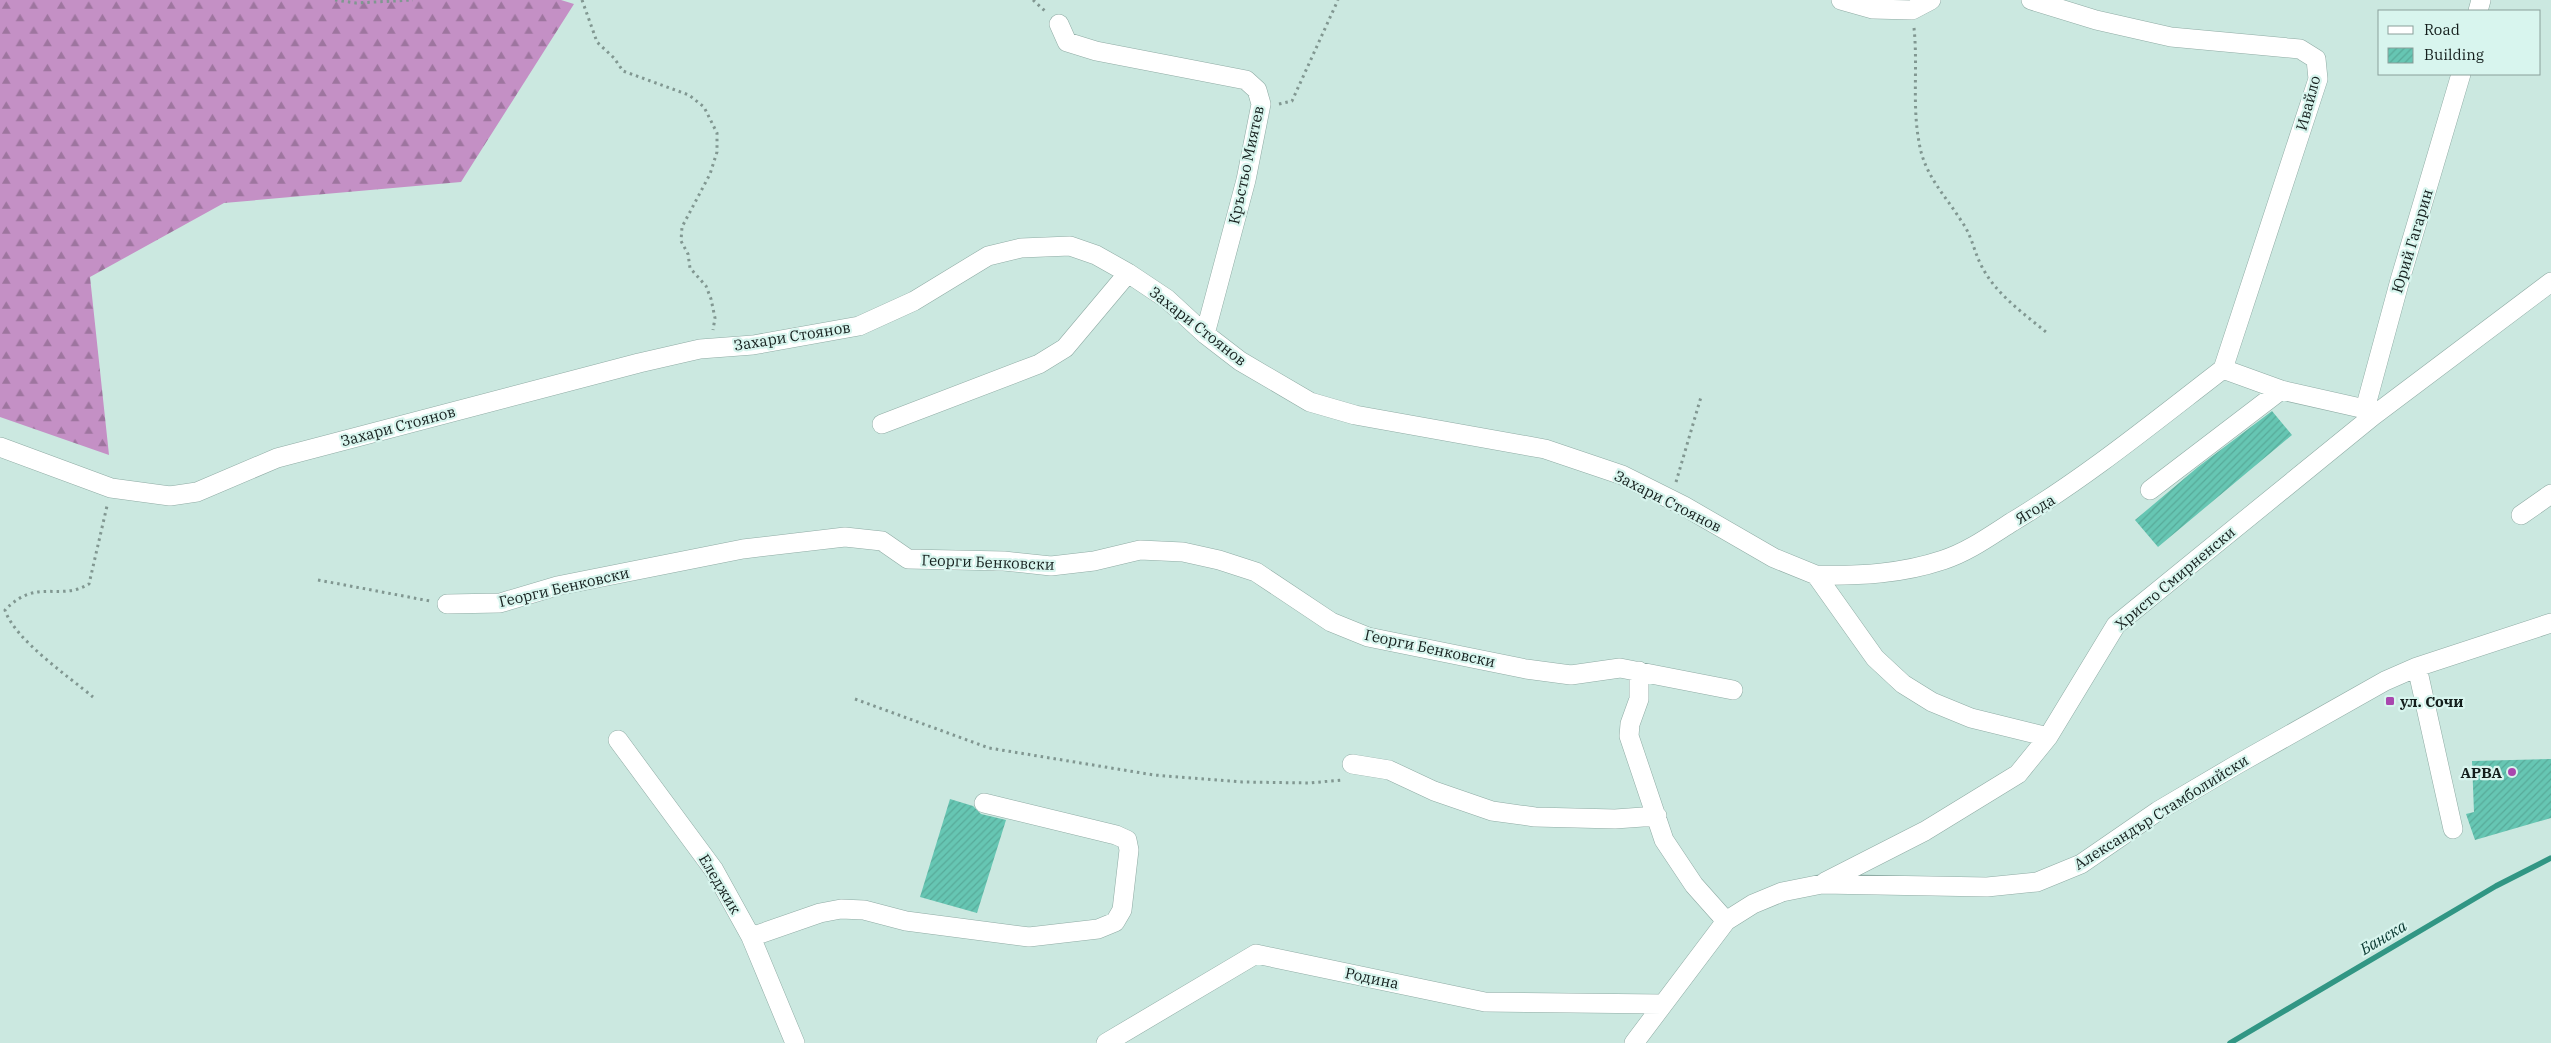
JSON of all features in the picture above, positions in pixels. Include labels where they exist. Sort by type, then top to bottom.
[{"type":"street","points":[[1840,0],[1873,8],[1912,10],[1931,0]]},
{"type":"street","name":"Ивайло","points":[[2031,0],[2096,20],[2171,37],[2300,49],[2316,59],[2318,79],[2223,369]]},
{"type":"street","name":"Кръстьо Миятев","points":[[1059,24],[1068,42],[1096,51],[1246,80],[1257,90],[1261,104],[1246,180],[1205,334]]},
{"type":"street","name":"Юрий Гагарин","points":[[2369,412],[2400,280],[2461,75]]},
{"type":"street","name":"Захари Стоянов","points":[[0,447],[111,488],[144,494],[170,496],[196,492],[277,458],[638,363],[711,348],[753,346],[859,326],[914,301],[988,256],[1021,248],[1070,246],[1096,256],[1128,273],[1167,299],[1205,334],[1240,362],[1310,402],[1355,415],[1545,449],[1622,475],[1671,499],[1774,558],[1816,575]]},
{"type":"street","points":[[882,424],[1039,364],[1066,348],[1128,273]]},
{"type":"street","name":"Христо Смирненски","points":[[1822,884],[1925,831],[2018,774],[2048,737],[2116,625],[2369,412],[2551,282]]},
{"type":"street","points":[[2223,369],[2282,390],[2369,412]]},
{"type":"street","name":"Ягода","points":[[1816,575],[1859,576],[1900,571],[1944,560],[1970,548],[2062,492],[2223,369]]},
{"type":"street","points":[[2150,490],[2282,390]]},
{"type":"street","points":[[2521,515],[2551,494]]},
{"type":"street","name":"Георги Бенковски","points":[[447,604],[500,604],[557,586],[743,549],[845,537],[882,541],[908,559],[1004,562],[1051,566],[1094,561],[1140,550],[1183,552],[1219,560],[1256,572],[1331,622],[1368,637],[1571,675],[1620,668],[1734,690]]},
{"type":"street","points":[[1816,575],[1875,658],[1903,684],[1932,702],[1971,718],[2048,737]]},
{"type":"street","name":"Александър Стамболийски","points":[[1634,1043],[1726,921],[1753,904],[1782,892],[1822,884],[1987,887],[2037,882],[2081,864],[2158,811],[2244,760],[2385,681],[2417,667],[2551,623]]},
{"type":"street","points":[[2417,667],[2453,829]]},
{"type":"street","points":[[1639,671],[1639,699],[1630,724],[1630,736],[1664,840],[1694,885],[1726,921]]},
{"type":"street","name":"Еледжик","points":[[618,740],[714,870],[751,937],[795,1043]]},
{"type":"street","points":[[1352,764],[1388,770],[1434,791],[1492,811],[1535,817],[1615,819],[1657,816]]},
{"type":"street","points":[[751,937],[820,913],[841,909],[864,910],[906,921],[1029,937],[1098,929],[1115,922],[1122,910],[1129,850],[1127,840],[984,802]]},
{"type":"street","name":"Родина","points":[[1106,1043],[1256,954],[1485,1002],[1662,1004]]},
{"type":"path","points":[[335,0],[356,3],[413,0]]},
{"type":"path","points":[[582,0],[597,42],[614,58],[623,71],[689,96],[704,107],[717,134],[717,152],[710,174],[682,227],[680,241],[688,254],[690,268],[706,286],[711,299],[715,318],[711,348]]},
{"type":"path","points":[[1261,104],[1285,104],[1292,101],[1338,0]]},
{"type":"path","points":[[1912,10],[1916,50],[1915,88],[1919,142],[1925,165],[1932,180],[1970,234],[1973,248],[1982,269],[2004,297],[2046,332]]},
{"type":"path","points":[[1671,499],[1701,397]]},
{"type":"path","points":[[93,697],[20,634],[9,620],[5,610],[14,601],[31,592],[77,592],[89,584],[111,488]]},
{"type":"path","points":[[318,580],[447,604]]},
{"type":"path","points":[[855,699],[989,748],[1154,775],[1242,782],[1310,783],[1351,778],[1376,768]]},
{"type":"green space","points":[[0,0],[561,0],[574,4],[461,182],[224,203],[90,277],[109,455],[0,417]]},
{"type":"building","points":[[2272,411],[2292,435],[2158,547],[2135,520],[2198,467]]},
{"type":"building","points":[[2551,759],[2551,818],[2475,840],[2466,814],[2474,812],[2472,761]]},
{"type":"building","points":[[950,799],[973,806],[981,814],[1006,820],[977,913],[920,897]]},
{"type":"waterway","name":"Банска","points":[[2230,1043],[2496,886],[2551,858]]},
{"type":"place","name":"ул. Сочи","points":[[2390,701]]},
{"type":"place","name":"АРВА","points":[[2512,772]]}]
